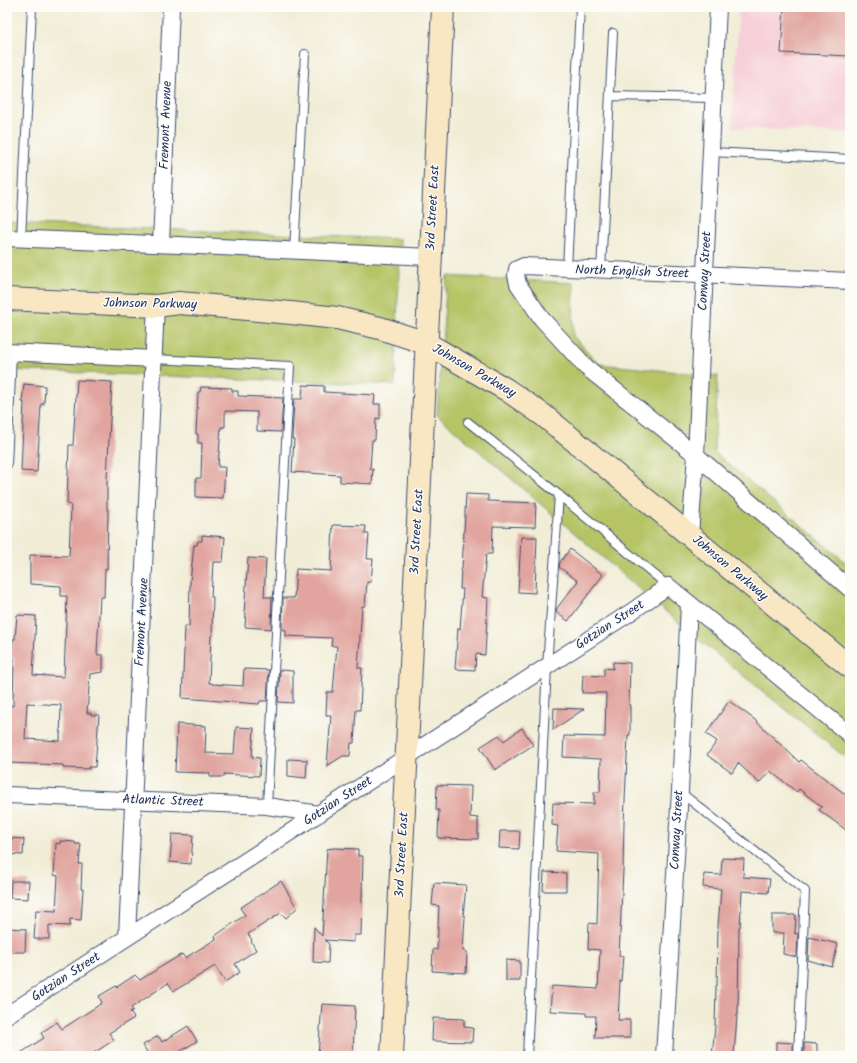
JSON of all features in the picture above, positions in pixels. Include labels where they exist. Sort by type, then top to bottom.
[{"type":"street","name":"Fremont Avenue","points":[[161,244],[171,7]]},
{"type":"street","name":"3rd Street East","points":[[392,1056],[443,7]]},
{"type":"street","name":"Conway Street","points":[[690,535],[696,455],[718,7]]},
{"type":"street","points":[[14,239],[161,244],[430,257]]},
{"type":"street","name":"North English Street","points":[[696,455],[586,367],[542,319],[518,284],[516,276],[517,269],[524,266],[601,271],[850,281]]},
{"type":"street","name":"Johnson Parkway","points":[[7,300],[156,306],[179,303],[291,312],[336,318],[380,328],[426,343],[507,390],[544,415],[850,667]]},
{"type":"street","name":"Fremont Avenue","points":[[127,937],[156,306]]},
{"type":"street","points":[[9,353],[154,359]]},
{"type":"street","points":[[696,455],[847,581]]},
{"type":"street","points":[[668,586],[850,735]]},
{"type":"street","name":"Gotzian Street","points":[[7,1014],[547,667],[668,586]]},
{"type":"street","name":"Conway Street","points":[[664,1056],[680,791],[689,604]]},
{"type":"street","name":"Atlantic Street","points":[[7,795],[267,806],[319,814]]},
{"type":"lane","points":[[14,239],[32,7]]},
{"type":"lane","points":[[567,269],[580,7]]},
{"type":"lane","points":[[601,271],[613,33]]},
{"type":"lane","points":[[294,250],[305,54]]},
{"type":"lane","points":[[610,96],[714,98]]},
{"type":"lane","points":[[711,152],[850,159]]},
{"type":"lane","points":[[7,465],[9,353]]},
{"type":"lane","points":[[154,359],[290,366],[267,806]]},
{"type":"lane","points":[[468,422],[559,495],[668,586]]},
{"type":"lane","points":[[527,1056],[547,667],[559,495]]},
{"type":"lane","points":[[680,791],[805,891],[798,1056]]},
{"type":"shaded area","points":[[739,7],[850,7],[850,133],[732,128]]},
{"type":"green space","points":[[7,223],[400,239],[395,385],[7,370]]},
{"type":"green space","points":[[447,276],[574,283],[573,336],[599,364],[718,376],[714,452],[850,566],[850,761],[700,641],[437,415]]},
{"type":"building","points":[[784,7],[850,7],[850,56],[781,53]]},
{"type":"building","points":[[77,380],[112,382],[107,478],[107,569],[105,569],[104,597],[100,597],[97,653],[98,655],[103,655],[103,672],[90,674],[87,713],[91,713],[91,715],[99,715],[95,767],[89,767],[89,769],[63,768],[63,765],[7,763],[9,705],[13,706],[14,658],[11,658],[13,639],[15,639],[17,615],[36,616],[33,675],[64,677],[67,596],[61,596],[61,586],[30,584],[30,555],[69,556],[71,505],[67,504],[69,445],[73,445]],"holes":[[[27,703],[61,705],[60,741],[25,739]]]},
{"type":"building","points":[[24,384],[45,386],[44,404],[41,404],[37,472],[21,471],[24,402],[22,402]]},
{"type":"building","points":[[303,385],[324,386],[324,392],[375,395],[374,404],[380,404],[380,419],[376,418],[375,440],[372,440],[370,469],[373,469],[372,484],[340,482],[340,475],[292,472],[294,399],[302,399]]},
{"type":"building","points":[[201,387],[232,388],[232,391],[238,391],[238,396],[283,398],[281,432],[257,431],[257,412],[225,411],[225,427],[221,427],[218,467],[225,467],[223,498],[196,497],[196,478],[201,478],[202,443],[198,443],[198,434],[196,434],[198,392],[200,392]]},
{"type":"building","points":[[466,494],[488,495],[488,501],[536,503],[535,527],[493,526],[492,554],[486,554],[482,597],[488,598],[485,655],[476,654],[475,670],[455,669],[463,589],[460,589]]},
{"type":"building","points":[[333,525],[366,526],[365,534],[369,534],[367,559],[373,559],[371,582],[367,582],[365,606],[362,606],[358,668],[362,668],[360,710],[356,710],[354,743],[351,743],[350,756],[343,756],[327,766],[331,715],[326,715],[327,692],[333,692],[337,646],[331,646],[332,638],[286,636],[286,630],[282,629],[283,598],[294,598],[296,569],[331,571]]},
{"type":"building","points":[[202,535],[225,537],[223,562],[213,562],[211,597],[213,597],[212,636],[209,683],[243,686],[244,669],[269,670],[267,701],[260,701],[259,704],[182,698],[185,626],[189,627],[190,582],[194,545],[197,545],[198,541],[202,541]]},
{"type":"building","points":[[521,537],[537,537],[535,593],[518,592]]},
{"type":"building","points":[[570,549],[603,575],[568,621],[556,612],[557,608],[578,581],[559,567],[560,562]]},
{"type":"building","points":[[248,558],[266,559],[264,597],[272,597],[271,629],[245,627],[246,613],[244,613]]},
{"type":"building","points":[[613,662],[630,663],[630,735],[628,735],[619,956],[623,956],[618,1020],[630,1020],[630,1038],[595,1038],[596,1016],[586,1016],[586,1013],[550,1011],[552,986],[598,989],[600,950],[588,949],[589,923],[597,924],[599,854],[556,851],[558,826],[552,825],[553,803],[594,804],[594,792],[600,792],[601,759],[563,757],[564,736],[605,737],[606,693],[582,693],[583,675],[604,676],[604,668],[613,669]]},
{"type":"building","points":[[280,670],[293,671],[293,703],[278,702]]},
{"type":"building","points":[[729,701],[754,719],[799,762],[801,760],[850,798],[850,833],[819,810],[822,807],[799,789],[797,792],[770,771],[759,783],[738,763],[732,773],[707,755],[717,741],[706,734]]},
{"type":"building","points":[[554,708],[584,709],[553,730]]},
{"type":"building","points":[[177,724],[206,726],[205,753],[234,754],[236,727],[254,728],[252,757],[260,758],[259,776],[224,774],[224,777],[210,777],[210,773],[175,772]]},
{"type":"building","points":[[522,728],[533,745],[495,770],[480,747],[499,735],[504,741]]},
{"type":"building","points":[[288,759],[307,760],[306,778],[288,776]]},
{"type":"building","points":[[437,785],[471,786],[470,817],[478,818],[478,839],[438,838],[439,810],[436,810]]},
{"type":"building","points":[[500,831],[520,831],[519,849],[499,848]]},
{"type":"building","points":[[172,834],[193,835],[191,864],[170,862]]},
{"type":"building","points":[[7,838],[24,839],[23,855],[7,854]]},
{"type":"building","points":[[60,841],[81,844],[79,864],[82,864],[81,889],[83,889],[81,920],[70,919],[70,926],[49,925],[49,939],[34,939],[36,910],[56,911],[58,876],[54,875],[56,843],[60,844]]},
{"type":"building","points":[[327,849],[358,849],[358,856],[363,856],[361,935],[354,935],[354,942],[325,940],[329,944],[328,963],[313,962],[314,927],[322,936]]},
{"type":"building","points":[[722,858],[744,859],[743,877],[770,879],[768,893],[742,891],[739,927],[738,1015],[734,1056],[712,1056],[715,1027],[718,926],[721,889],[703,887],[704,874],[721,875]]},
{"type":"building","points":[[544,872],[566,873],[566,891],[543,891]]},
{"type":"building","points":[[11,881],[29,881],[28,899],[10,898]]},
{"type":"building","points":[[281,881],[297,908],[286,918],[281,913],[248,934],[256,950],[235,964],[240,972],[225,982],[215,966],[174,991],[168,983],[131,1008],[133,1010],[130,1012],[134,1018],[109,1033],[114,1040],[89,1056],[16,1056],[44,1038],[41,1033],[57,1022],[62,1029],[102,1003],[99,996],[116,986],[117,987],[135,975],[140,980],[182,954],[185,958],[216,939],[215,936],[245,915],[240,908]]},
{"type":"building","points":[[434,883],[466,885],[463,916],[465,916],[463,951],[467,952],[466,973],[432,971],[433,949],[437,950],[439,906],[432,905]]},
{"type":"building","points":[[772,915],[796,915],[794,933],[798,934],[797,957],[783,954],[784,933],[772,933]]},
{"type":"building","points":[[7,928],[26,929],[25,952],[7,952]]},
{"type":"building","points":[[809,937],[838,944],[832,967],[808,960]]},
{"type":"building","points":[[506,960],[520,961],[520,981],[506,981]]},
{"type":"building","points":[[322,1004],[355,1006],[353,1056],[318,1056]]},
{"type":"building","points":[[433,1018],[464,1019],[464,1027],[473,1028],[472,1042],[432,1041]]},
{"type":"building","points":[[188,1026],[197,1041],[173,1056],[141,1056],[147,1052],[143,1045],[158,1036],[162,1042]]},
{"type":"building","points":[[776,1042],[793,1043],[793,1056],[776,1056]]},
{"type":"building","points":[[804,1043],[817,1044],[817,1056],[804,1056]]}]
